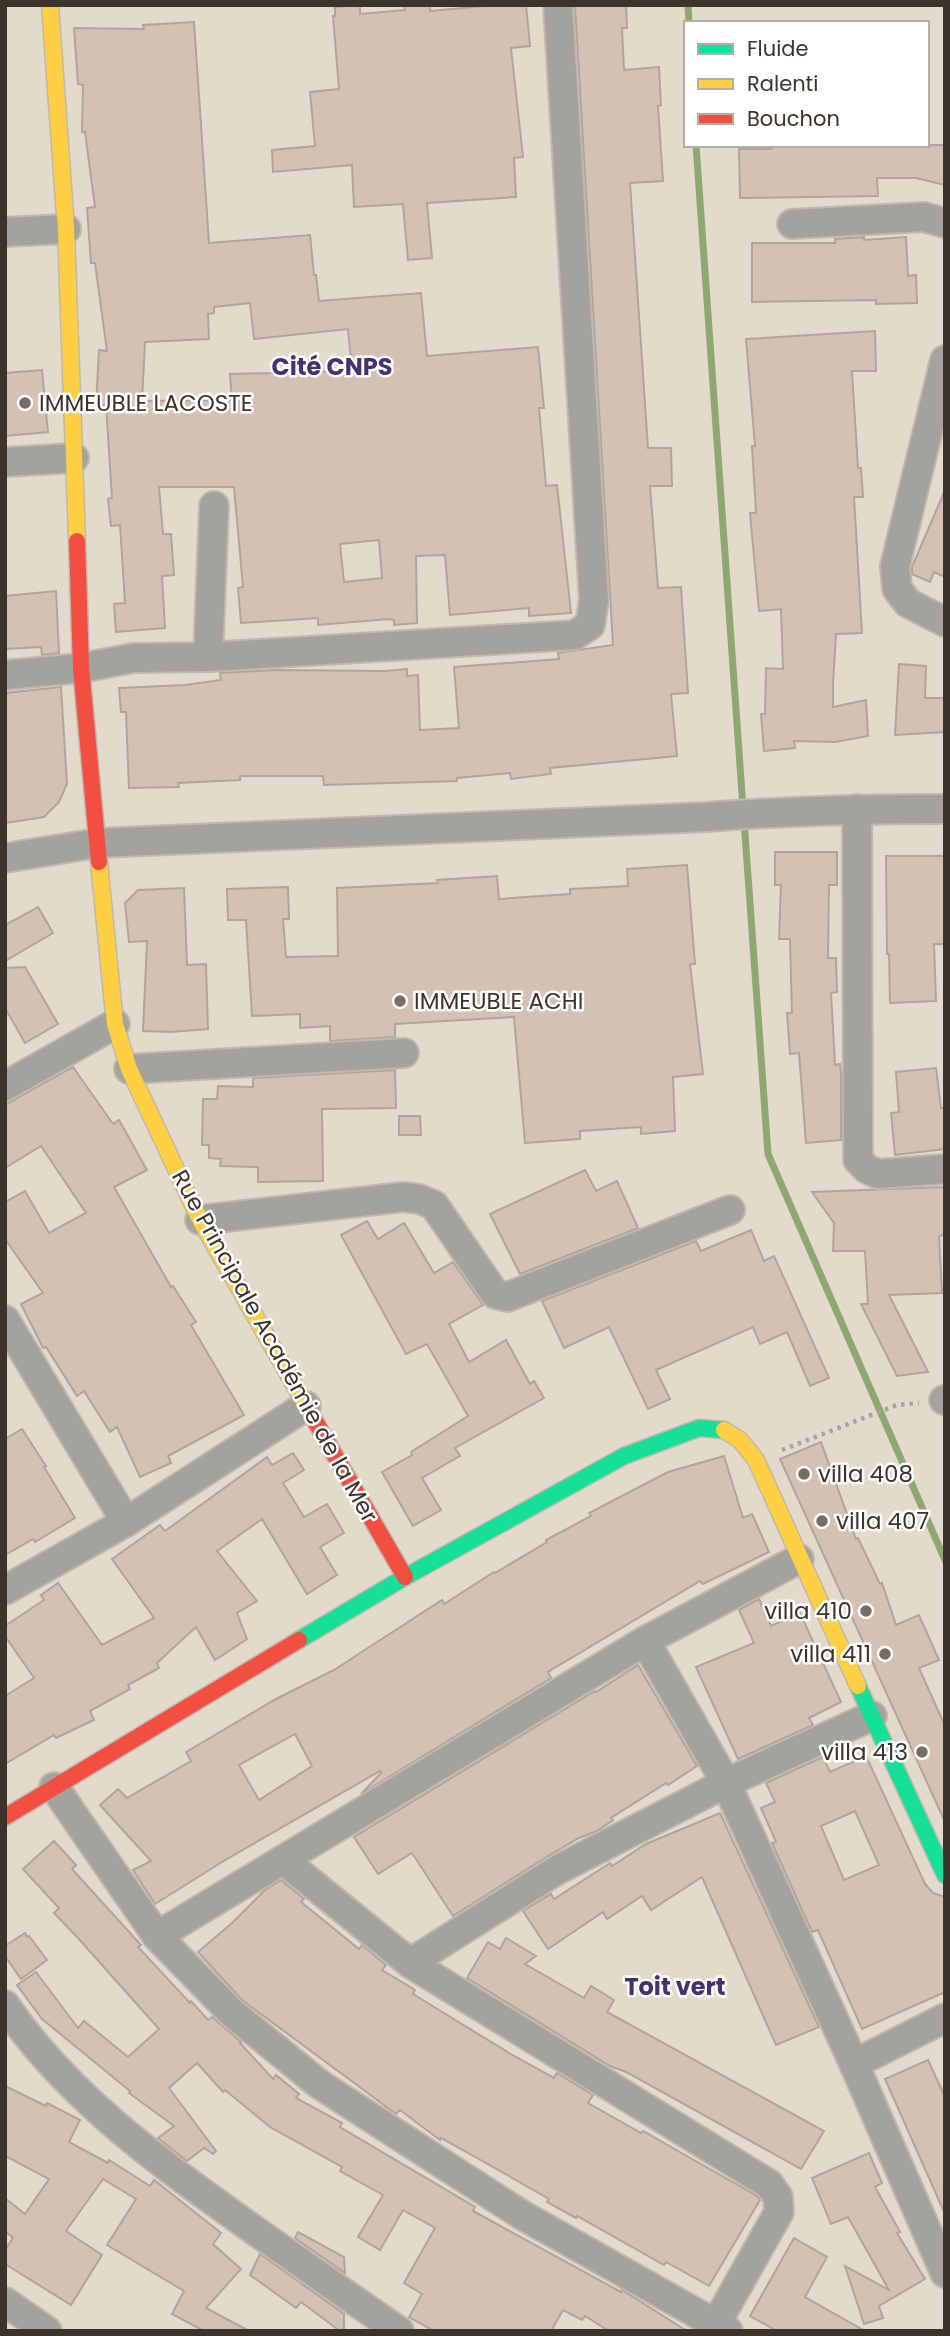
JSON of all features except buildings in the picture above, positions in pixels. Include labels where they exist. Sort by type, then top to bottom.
[{"type":"street","name":"Rue Principale Académie de la Mer","points":[[50,5],[66,229],[80,668],[115,1024],[129,1069],[200,1220],[405,1577]]},
{"type":"street","points":[[5,675],[80,668],[133,658],[208,657],[575,635],[590,625],[593,587],[558,5]]},
{"type":"street","points":[[792,224],[923,217],[945,223]]},
{"type":"street","points":[[5,232],[66,229]]},
{"type":"street","points":[[945,360],[895,566],[897,589],[908,603],[945,622]]},
{"type":"street","points":[[5,462],[74,458]]},
{"type":"street","points":[[208,657],[214,506]]},
{"type":"street","points":[[857,808],[858,1160],[867,1169],[878,1174],[945,1169]]},
{"type":"street","points":[[5,858],[98,843],[706,817],[780,811],[945,809]]},
{"type":"street","points":[[5,1086],[115,1024]]},
{"type":"street","points":[[129,1069],[404,1053]]},
{"type":"street","points":[[200,1220],[403,1196],[419,1199],[434,1205],[495,1294],[506,1297],[730,1210]]},
{"type":"street","points":[[5,1320],[126,1521]]},
{"type":"street","points":[[5,1590],[126,1521],[306,1406]]},
{"type":"street","points":[[5,1817],[405,1577],[624,1456],[699,1428],[722,1429],[740,1440],[756,1460],[945,1875]]},
{"type":"street","points":[[157,1936],[645,1641],[799,1559]]},
{"type":"street","points":[[645,1641],[726,1783],[854,2064],[945,2273]]},
{"type":"street","points":[[410,1963],[557,1870],[726,1783],[872,1716]]},
{"type":"street","points":[[54,1787],[157,1936],[231,2012],[319,2084],[522,2215],[722,2328],[779,2213],[778,2197],[769,2184],[410,1963],[283,1860]]},
{"type":"street","points":[[5,2006],[25,2034],[89,2101],[176,2174],[399,2331]]},
{"type":"street","points":[[854,2064],[945,2018]]},
{"type":"street","points":[[5,2302],[47,2331]]},
{"type":"path","points":[[756,1460],[897,1405]]},
{"type":"waterway","points":[[688,5],[689,21]]},
{"type":"waterway","points":[[696,147],[743,808]]},
{"type":"waterway","points":[[744,820],[768,1154],[945,1560]]},
{"type":"traffic: fast","points":[[299,1640],[405,1577],[624,1456],[699,1428],[724,1430]]},
{"type":"traffic: fast","points":[[858,1686],[945,1875]]},
{"type":"traffic: slow","points":[[50,5],[66,229],[77,541]]},
{"type":"traffic: slow","points":[[99,862],[115,1024],[129,1069],[200,1220],[311,1414]]},
{"type":"traffic: slow","points":[[724,1430],[740,1440],[756,1460],[858,1686]]},
{"type":"traffic: jam","points":[[77,541],[81,668],[99,862]]},
{"type":"traffic: jam","points":[[311,1414],[405,1577]]},
{"type":"traffic: jam","points":[[5,1817],[299,1640]]},
{"type":"place","name":"IMMEUBLE LACOSTE","points":[[25,403]]},
{"type":"place","name":"IMMEUBLE ACHI","points":[[400,1001]]},
{"type":"place","name":"villa 408","points":[[804,1474]]},
{"type":"place","name":"villa 407","points":[[822,1521]]},
{"type":"place","name":"villa 410","points":[[866,1611]]},
{"type":"place","name":"villa 411","points":[[885,1654]]},
{"type":"place","name":"villa 413","points":[[922,1752]]},
{"type":"district","name":"Cité CNPS","points":[[332,366]]},
{"type":"district","name":"Toit vert","points":[[675,1986]]}]
